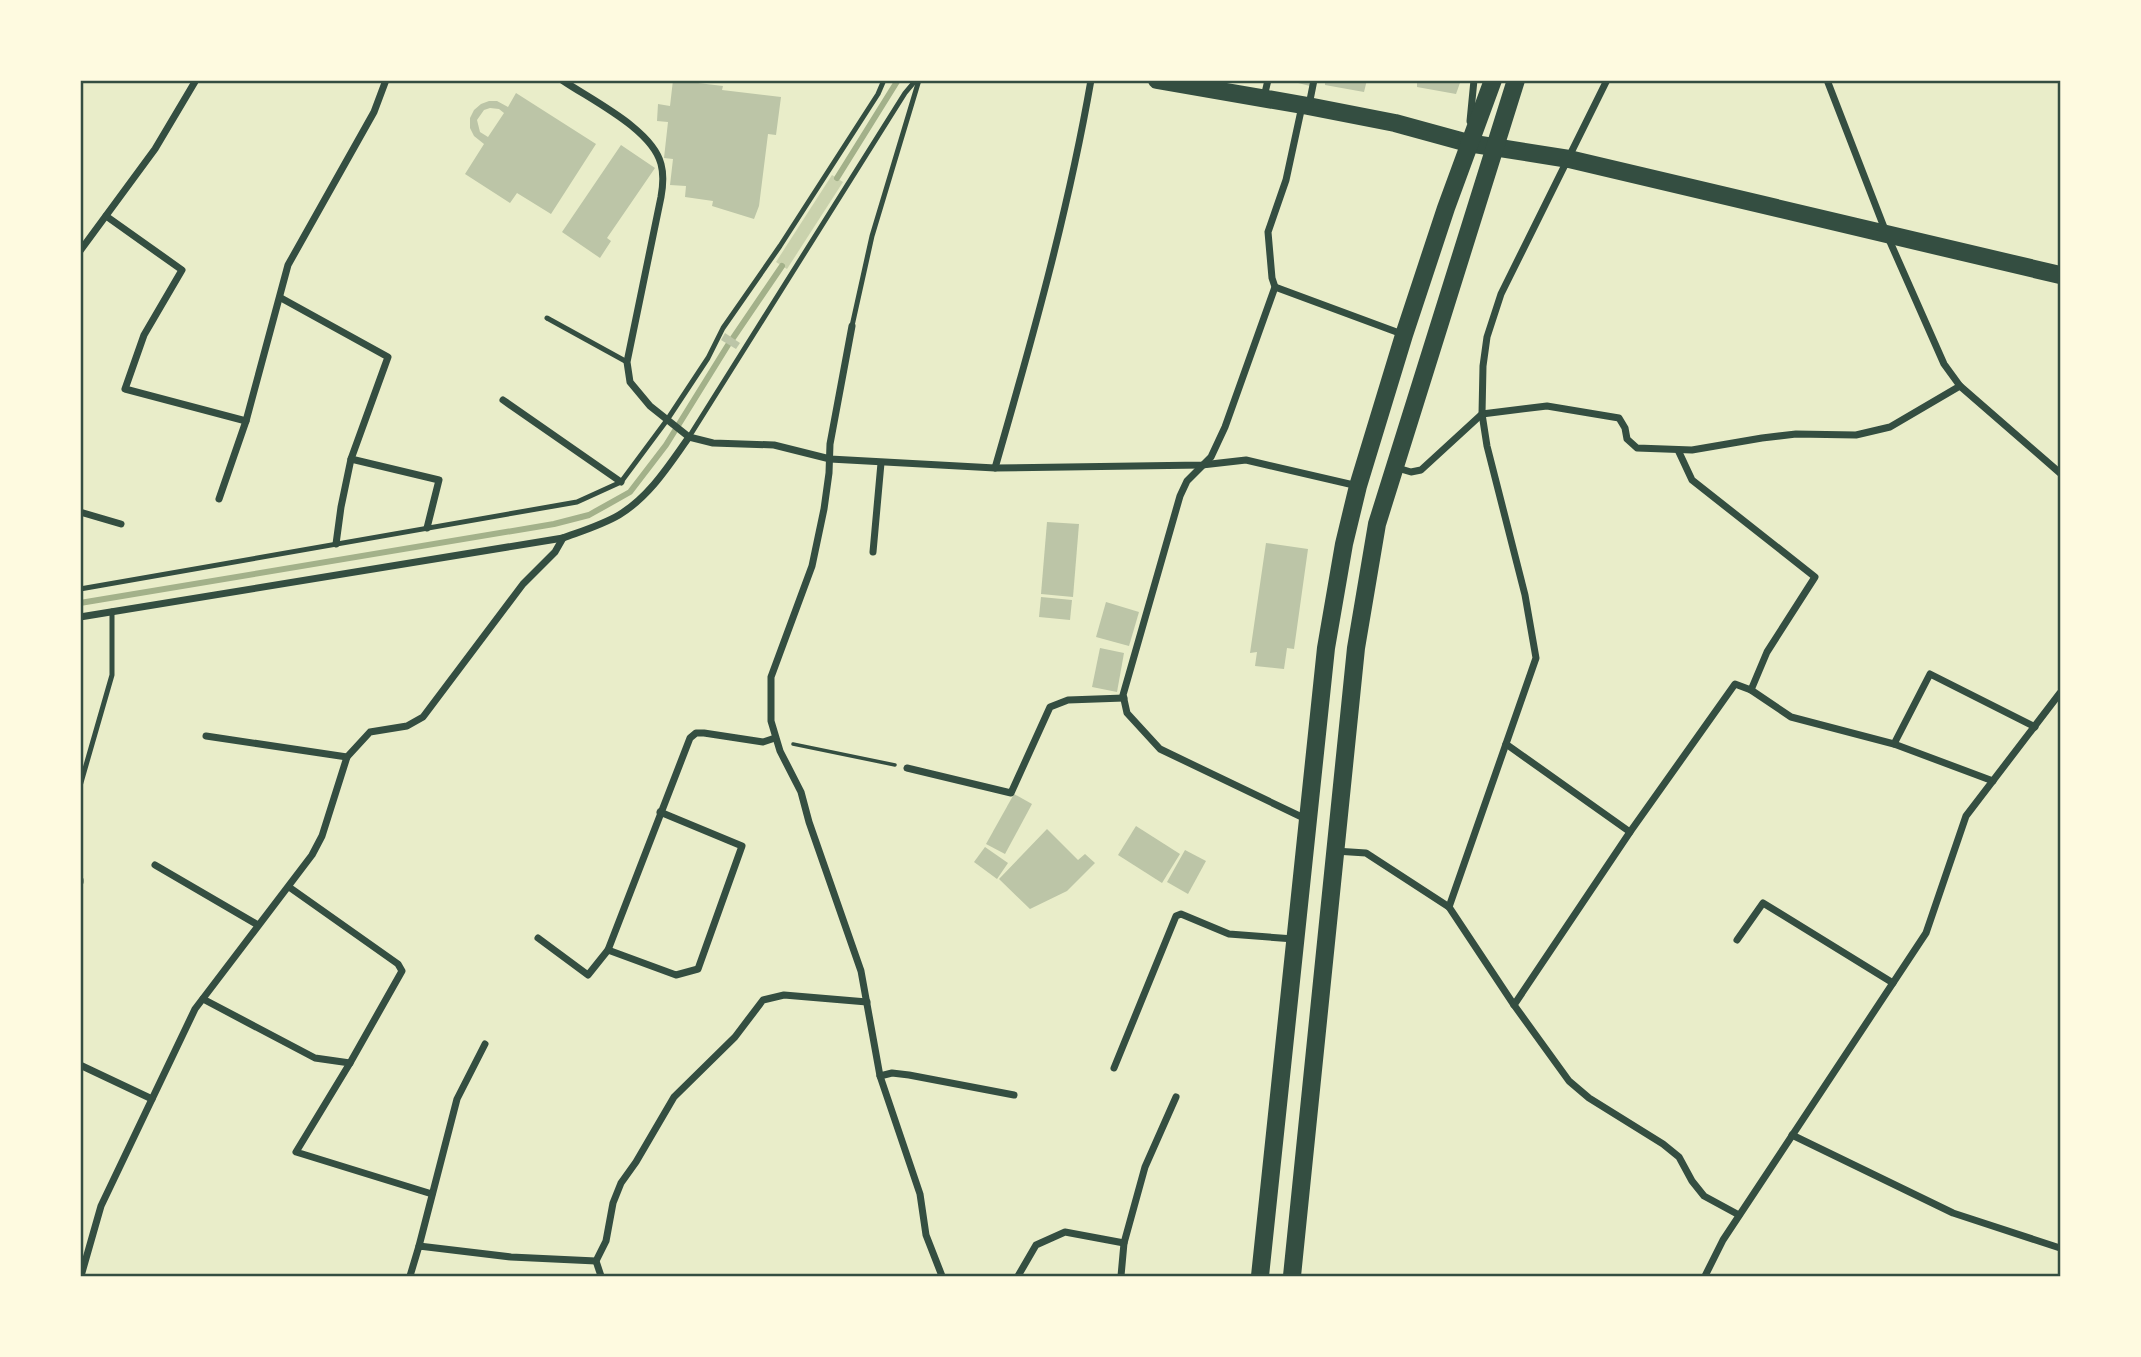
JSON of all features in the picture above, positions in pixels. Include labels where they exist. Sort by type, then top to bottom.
[{"type":"main road","points":[[1157,80],[1266,89],[1305,105],[1395,123],[1468,143],[1569,159],[2060,275]]},
{"type":"main road","points":[[1260,1276],[1326,648],[1344,544],[1358,486],[1404,335],[1468,143],[1493,80]]},
{"type":"main road","points":[[1292,1276],[1334,851],[1364,594],[1377,524],[1516,80]]},
{"type":"street","points":[[80,251],[155,149],[196,80]]},
{"type":"street","points":[[219,499],[246,421],[288,265],[374,112],[386,80]]},
{"type":"street","points":[[562,80],[634,128],[647,140],[661,163],[664,179],[661,197],[627,362],[630,382],[637,393],[689,437],[713,443],[774,445],[830,459],[995,468],[1202,465],[1246,460],[1358,486]]},
{"type":"street","points":[[995,468],[1062,228],[1091,80]]},
{"type":"street","points":[[1308,820],[1160,749],[1127,713],[1124,698],[1180,496],[1187,481],[1211,457],[1225,427],[1275,287],[1268,232],[1286,180],[1314,80]]},
{"type":"street","points":[[1468,143],[1474,80]]},
{"type":"street","points":[[1449,907],[1536,658],[1525,595],[1487,446],[1482,414],[1483,366],[1494,313],[1607,80]]},
{"type":"street","points":[[1827,80],[1887,235],[1944,364],[1960,386],[2060,473]]},
{"type":"street","points":[[106,215],[182,270],[144,335],[125,388],[246,421]]},
{"type":"street","points":[[1275,287],[1404,335]]},
{"type":"street","points":[[281,298],[388,357],[351,459],[336,544]]},
{"type":"street","points":[[852,326],[830,444],[824,509],[812,566],[771,677],[771,721],[780,751],[801,792],[861,971],[880,1076],[920,1194],[926,1235],[942,1276]]},
{"type":"street","points":[[1394,467],[1411,472],[1421,470],[1482,414],[1547,405],[1587,411],[1619,418],[1627,439],[1637,448],[1692,450],[1796,434],[1856,435],[1890,427],[1960,386]]},
{"type":"street","points":[[503,400],[621,482]]},
{"type":"street","points":[[80,617],[563,538],[619,515],[634,504],[659,478],[689,437]]},
{"type":"street","points":[[1678,450],[1692,480],[1815,577],[1767,652],[1751,691]]},
{"type":"street","points":[[351,459],[439,480],[427,528]]},
{"type":"street","points":[[873,552],[881,463]]},
{"type":"street","points":[[80,512],[121,524]]},
{"type":"street","points":[[81,1276],[101,1206],[195,1009],[289,887],[322,836],[347,757],[370,732],[407,726],[423,717],[523,584],[555,552],[563,538]]},
{"type":"street","points":[[1894,744],[1930,674],[2035,727]]},
{"type":"street","points":[[1514,1005],[1630,832],[1735,684],[1791,717],[1894,744],[1993,781]]},
{"type":"street","points":[[1705,1276],[1723,1240],[1926,933],[1966,816],[2060,693]]},
{"type":"street","points":[[907,768],[1011,793],[1050,707],[1068,700],[1124,698]]},
{"type":"street","points":[[538,937],[588,975],[608,950],[690,738],[696,733],[763,742],[775,738]]},
{"type":"street","points":[[206,736],[347,757]]},
{"type":"street","points":[[1506,744],[1630,832]]},
{"type":"street","points":[[608,950],[676,975],[698,968],[741,846],[660,812]]},
{"type":"street","points":[[1334,851],[1366,853],[1449,907],[1514,1005],[1569,1081],[1589,1098],[1663,1144],[1679,1157],[1704,1196],[1739,1216]]},
{"type":"street","points":[[155,865],[258,925]]},
{"type":"street","points":[[289,887],[398,964],[402,971],[296,1152],[432,1194]]},
{"type":"street","points":[[1737,940],[1763,902],[1892,983]]},
{"type":"street","points":[[1114,1068],[1176,916],[1181,914],[1222,932],[1241,936],[1294,939]]},
{"type":"street","points":[[601,1276],[596,1261],[606,1241],[621,1183],[662,1116],[688,1081],[735,1037],[763,1000],[784,995],[867,1002]]},
{"type":"street","points":[[203,999],[316,1058],[350,1063]]},
{"type":"street","points":[[410,1276],[457,1099],[485,1044]]},
{"type":"street","points":[[80,1065],[152,1099]]},
{"type":"street","points":[[880,1076],[892,1073],[909,1075],[1014,1094]]},
{"type":"street","points":[[1121,1276],[1124,1243],[1145,1167],[1176,1097]]},
{"type":"street","points":[[1792,1135],[1952,1213],[2060,1248]]},
{"type":"street","points":[[1018,1276],[1035,1245],[1065,1232],[1124,1243]]},
{"type":"street","points":[[419,1246],[511,1257],[596,1261]]},
{"type":"lane","points":[[80,589],[577,502],[621,482],[669,421],[723,328],[831,168],[884,80]]},
{"type":"lane","points":[[852,326],[872,236],[918,80]]},
{"type":"lane","points":[[689,437],[905,93],[918,80]]},
{"type":"lane","points":[[547,318],[627,362]]},
{"type":"lane","points":[[80,786],[112,674],[112,611]]},
{"type":"path","points":[[780,751],[790,744],[907,768]]},
{"type":"green space","points":[[832,175],[843,182],[787,269],[776,262]]},
{"type":"building","points":[[673,80],[723,86],[722,90],[781,97],[776,135],[768,134],[759,206],[754,219],[712,206],[713,201],[685,197],[686,186],[670,185],[673,159],[664,158],[668,122],[657,121],[658,104],[670,106]]},
{"type":"building","points":[[1286,80],[1312,80],[1310,86]]},
{"type":"building","points":[[1325,80],[1367,80],[1364,92],[1325,85]]},
{"type":"building","points":[[1417,80],[1461,80],[1456,94],[1417,87]]},
{"type":"building","points":[[516,93],[596,144],[551,214],[517,193],[510,203],[465,174],[484,144],[474,136],[470,128],[470,118],[474,110],[489,101],[497,101],[508,107]],"holes":[[[499,109],[504,113],[488,137],[480,132],[477,120],[484,110]]]},
{"type":"building","points":[[621,145],[655,168],[607,238],[611,241],[600,258],[562,232]]},
{"type":"building","points":[[725,333],[740,343],[736,349],[721,340]]},
{"type":"building","points":[[1047,522],[1079,524],[1073,597],[1041,594]]},
{"type":"building","points":[[1266,543],[1308,549],[1294,649],[1287,648],[1284,669],[1255,666],[1257,652],[1250,653]]},
{"type":"building","points":[[1041,597],[1072,600],[1070,620],[1039,617]]},
{"type":"building","points":[[1106,602],[1139,612],[1129,646],[1096,637]]},
{"type":"building","points":[[1100,648],[1124,653],[1117,692],[1092,687]]},
{"type":"building","points":[[1014,794],[1032,804],[1005,854],[986,844]]},
{"type":"building","points":[[1136,826],[1180,854],[1162,883],[1118,855]]},
{"type":"building","points":[[1047,829],[1078,860],[1085,854],[1095,863],[1067,891],[1030,909],[999,879]]},
{"type":"building","points":[[985,847],[1008,863],[997,879],[974,862]]},
{"type":"building","points":[[1185,850],[1206,861],[1188,894],[1167,882]]},
{"type":"waterway","points":[[837,178],[898,80]]},
{"type":"waterway","points":[[733,338],[782,266]]},
{"type":"waterway","points":[[80,603],[554,524],[589,515],[630,492],[666,445],[728,345]]}]
